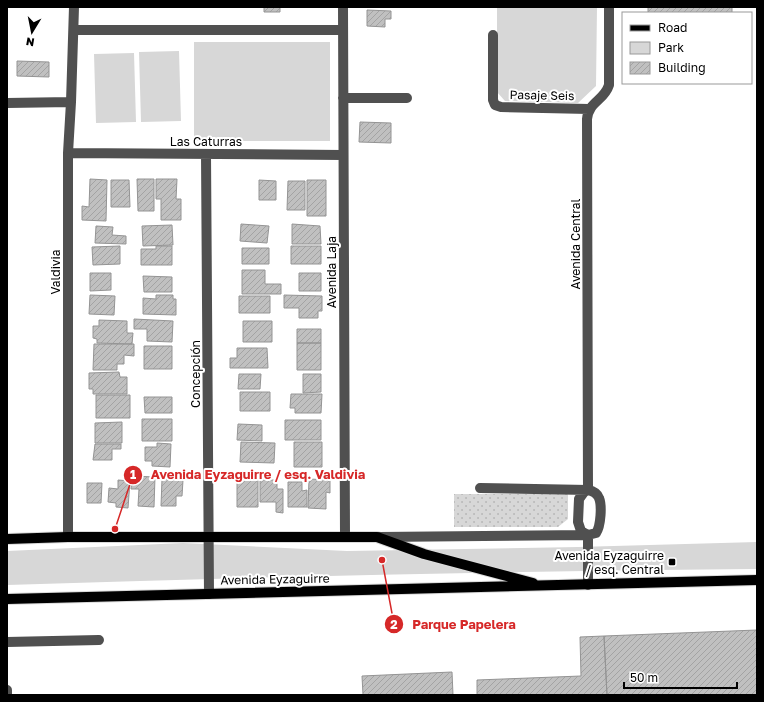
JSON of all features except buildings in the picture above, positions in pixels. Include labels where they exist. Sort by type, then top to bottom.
[{"type":"main road","name":"Avenida Eyzaguirre","points":[[7,538],[376,538],[424,554],[544,586]]},
{"type":"main road","name":"Avenida Eyzaguirre","points":[[7,599],[757,580]]},
{"type":"street","name":"Valdivia","points":[[68,537],[68,153],[74,7]]},
{"type":"street","name":"Avenida Laja","points":[[343,7],[345,537]]},
{"type":"street","points":[[589,108],[604,96],[609,85],[609,7]]},
{"type":"street","points":[[74,30],[343,30]]},
{"type":"street","name":"Pasaje Seis","points":[[493,35],[493,100],[495,105],[501,107],[589,108]]},
{"type":"street","points":[[343,98],[407,98]]},
{"type":"street","points":[[7,103],[71,102]]},
{"type":"street","name":"Avenida Central","points":[[588,490],[587,119],[589,108]]},
{"type":"street","name":"Las Caturras","points":[[68,153],[343,155]]},
{"type":"street","name":"Concepción","points":[[206,154],[209,594]]},
{"type":"street","points":[[480,488],[588,490],[599,497],[600,521],[596,533],[588,535],[581,531],[578,522],[579,499],[584,492],[588,490]]},
{"type":"street","points":[[588,535],[588,585]]},
{"type":"street","name":"Avenida Eyzaguirre","points":[[376,538],[588,535]]},
{"type":"street","points":[[7,642],[99,640]]},
{"type":"street","points":[[7,690],[7,695]]},
{"type":"green space","points":[[497,7],[597,7],[596,86],[578,103],[505,101],[497,92]]},
{"type":"green space","points":[[194,42],[330,42],[330,141],[194,141]]},
{"type":"green space","points":[[179,51],[181,121],[141,122],[139,52]]},
{"type":"green space","points":[[134,53],[136,122],[96,123],[94,54]]},
{"type":"green space","points":[[454,494],[568,494],[568,519],[558,527],[454,527]]},
{"type":"green space","points":[[757,542],[757,569],[570,571],[194,579],[7,585],[7,551],[183,543],[347,551]]},
{"type":"place","name":"Avenida Eyzaguirre / esq. Valdivia","points":[[115,529]]},
{"type":"place","name":"Parque Papelera","points":[[382,560]]},
{"type":"place","name":"Avenida Eyzaguirre / esq. Central","points":[[672,562]]}]
